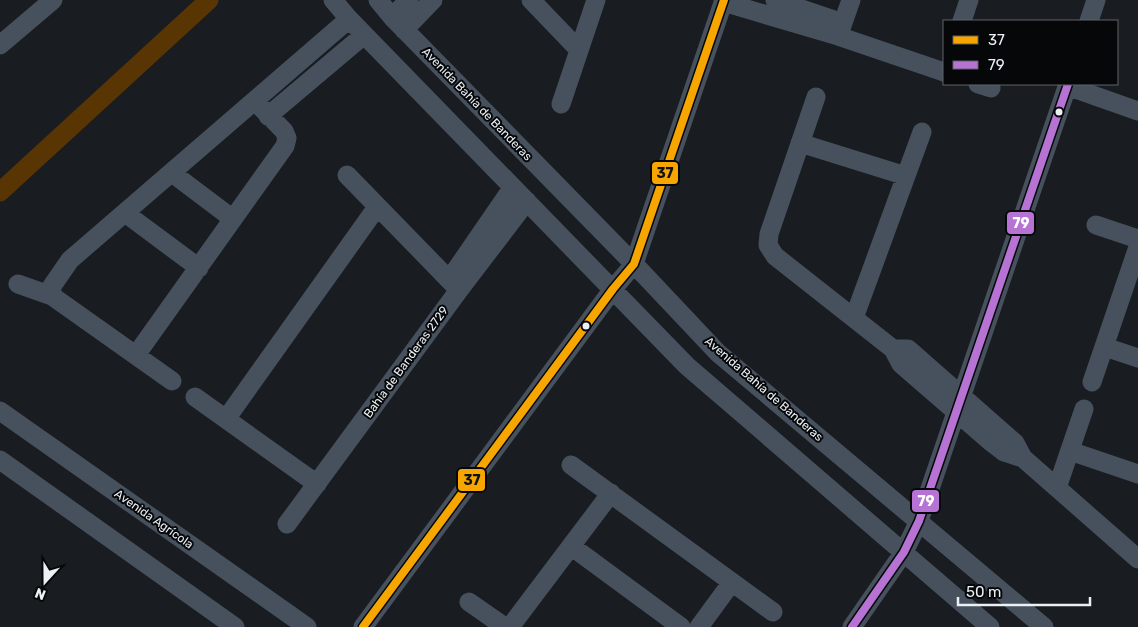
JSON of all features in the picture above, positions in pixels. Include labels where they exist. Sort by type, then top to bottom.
[{"type":"street","points":[[4,34],[53,0]]},
{"type":"street","points":[[333,0],[364,35],[687,366],[990,627]]},
{"type":"street","name":"Avenida Bahía de Banderas","points":[[378,0],[398,23],[634,264],[718,353],[1044,627]]},
{"type":"street","points":[[398,23],[409,0]]},
{"type":"street","points":[[398,23],[434,0]]},
{"type":"street","points":[[531,0],[579,50]]},
{"type":"street","points":[[560,104],[596,0]]},
{"type":"street","points":[[775,0],[943,72]]},
{"type":"street","points":[[841,29],[851,0]]},
{"type":"street","points":[[962,20],[969,0]]},
{"type":"street","points":[[1089,20],[1096,0]]},
{"type":"street","points":[[363,627],[613,289],[634,264],[724,1],[841,29]]},
{"type":"street","points":[[52,296],[52,286],[70,260],[349,19]]},
{"type":"street","points":[[268,116],[364,35]]},
{"type":"street","points":[[852,627],[904,552],[919,521],[1067,85],[1138,111]]},
{"type":"street","points":[[816,98],[769,234],[768,245],[775,256],[893,348],[908,349],[959,404],[1015,443],[1023,458],[1138,559]]},
{"type":"street","points":[[136,355],[285,146],[287,138],[284,131],[256,101]]},
{"type":"street","points":[[854,318],[922,132]]},
{"type":"street","points":[[800,143],[906,176]]},
{"type":"street","points":[[172,172],[233,219]]},
{"type":"street","points":[[347,175],[454,285],[513,187]]},
{"type":"street","name":"Bahía de Banderas 2729","points":[[287,524],[317,484],[454,285],[527,201]]},
{"type":"street","points":[[226,419],[378,207]]},
{"type":"street","points":[[125,213],[199,268]]},
{"type":"street","points":[[1096,225],[1138,239]]},
{"type":"street","points":[[1092,382],[1138,247]]},
{"type":"street","points":[[18,284],[52,296],[172,381]]},
{"type":"street","points":[[1104,347],[1138,358]]},
{"type":"street","points":[[195,397],[317,484]]},
{"type":"street","points":[[1057,488],[1084,409]]},
{"type":"street","name":"Avenida Agrícola","points":[[0,411],[307,627]]},
{"type":"street","points":[[1070,451],[1138,474]]},
{"type":"street","points":[[0,460],[235,627]]},
{"type":"street","points":[[571,465],[773,612]]},
{"type":"street","points":[[510,627],[611,494]]},
{"type":"street","points":[[571,546],[681,627]]},
{"type":"street","points":[[699,627],[732,582]]},
{"type":"street","points":[[469,602],[505,627]]},
{"type":"waterway","points":[[0,192],[209,0]]},
{"type":"transit line","name":"37","points":[[363,627],[613,289],[634,264],[724,0]]},
{"type":"transit line","name":"79","points":[[852,627],[904,552],[919,521],[1068,85]]}]
